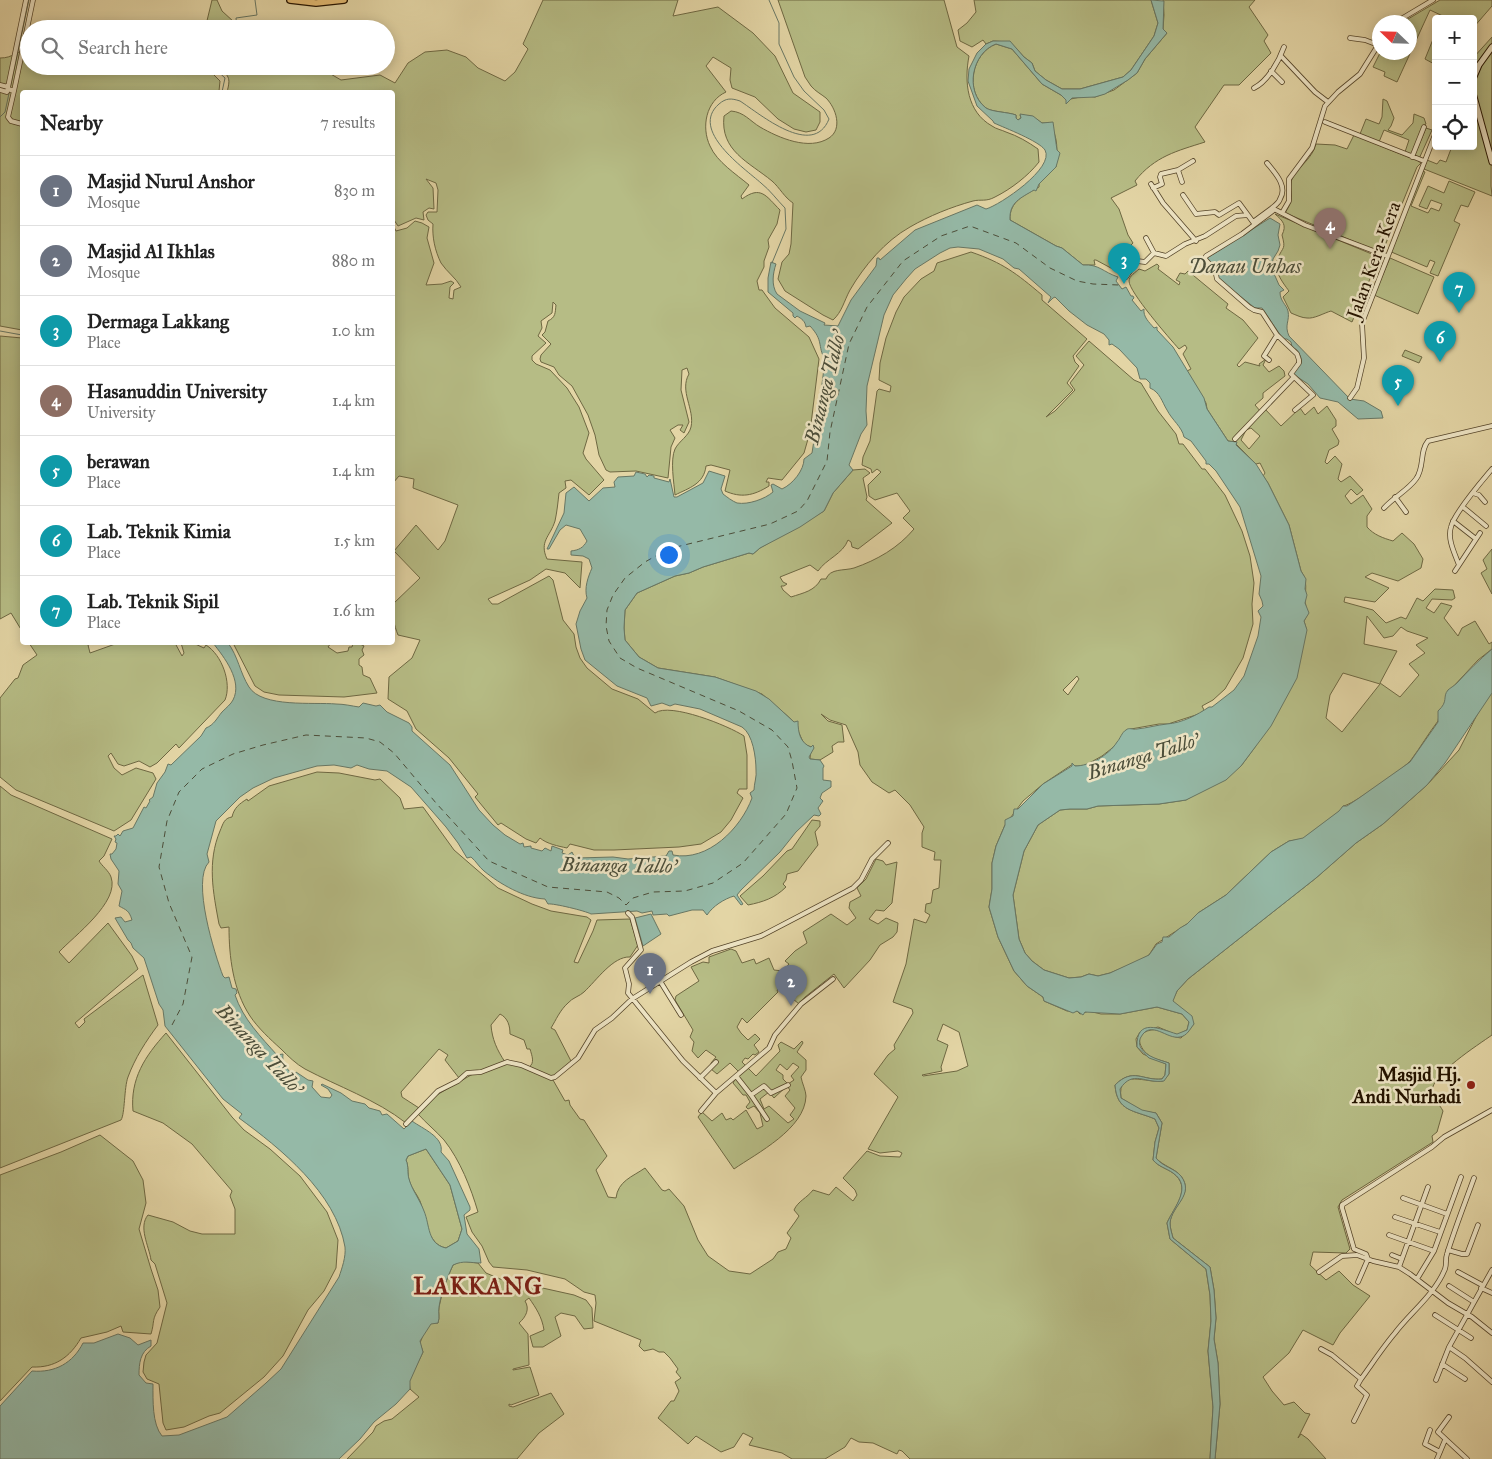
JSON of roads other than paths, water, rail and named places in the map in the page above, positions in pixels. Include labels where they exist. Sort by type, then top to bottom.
[{"type":"main road","points":[[290,0],[316,3],[344,0]]},
{"type":"street","points":[[22,20],[26,0]]},
{"type":"street","points":[[28,20],[33,0]]},
{"type":"street","points":[[1408,15],[1433,0]]},
{"type":"street","points":[[20,34],[10,90],[8,119],[11,122],[20,124]]},
{"type":"street","points":[[1350,38],[1372,42]]},
{"type":"street","points":[[1254,88],[1259,86],[1271,71],[1281,56],[1284,47]]},
{"type":"street","points":[[1477,70],[1492,47]]},
{"type":"street","points":[[10,90],[20,51]]},
{"type":"street","points":[[1295,410],[1313,394],[1291,373],[1299,363],[1297,354],[1277,335],[1262,312],[1249,307],[1217,279],[1215,270],[1205,259],[1206,256],[1277,211],[1289,201],[1290,177],[1312,148],[1326,101],[1360,74],[1372,51]]},
{"type":"street","points":[[1281,56],[1326,101]]},
{"type":"street","points":[[1271,71],[1282,82]]},
{"type":"street","points":[[0,86],[10,90]]},
{"type":"street","points":[[0,90],[10,90]]},
{"type":"street","points":[[1475,105],[1492,162]]},
{"type":"street","points":[[1325,122],[1424,162]]},
{"type":"street","points":[[1412,157],[1424,127]]},
{"type":"street","name":"Jalan Kera-Kera","points":[[1350,398],[1357,388],[1364,358],[1362,323],[1432,142]]},
{"type":"street","points":[[1193,161],[1178,170],[1162,174],[1160,177],[1162,184],[1152,186],[1163,203],[1196,240]]},
{"type":"street","points":[[1267,163],[1278,177],[1282,189],[1277,211]]},
{"type":"street","points":[[1178,170],[1182,182]]},
{"type":"street","points":[[1183,196],[1196,214],[1216,212],[1219,215],[1239,203],[1253,222],[1277,211]]},
{"type":"street","points":[[1277,211],[1305,225],[1387,256]]},
{"type":"street","points":[[1146,238],[1154,253],[1163,256],[1170,255],[1181,246],[1196,240],[1236,216],[1248,215]]},
{"type":"street","points":[[1126,277],[1137,262],[1145,262],[1154,253]]},
{"type":"street","points":[[1269,360],[1264,356],[1277,335]]},
{"type":"street","points":[[1235,439],[1294,377]]},
{"type":"street","points":[[1384,508],[1416,479],[1422,468],[1424,449],[1428,441],[1492,426]]},
{"type":"street","points":[[1459,565],[1453,548],[1450,528],[1453,521],[1492,469]]},
{"type":"street","points":[[1473,493],[1479,495],[1485,502]]},
{"type":"street","points":[[1396,496],[1406,512]]},
{"type":"street","points":[[1463,507],[1486,526]]},
{"type":"street","points":[[1453,521],[1476,539]]},
{"type":"street","points":[[1455,571],[1480,533]]},
{"type":"street","points":[[406,1124],[438,1090],[467,1074],[481,1072],[507,1062],[521,1065],[552,1078],[555,1077],[578,1058],[594,1030],[612,1018],[632,999],[660,980],[712,951],[761,936],[853,888],[862,880],[872,858],[888,843]]},
{"type":"street","points":[[628,913],[632,917],[641,950],[625,968],[629,984],[627,991],[675,1052],[716,1094]]},
{"type":"street","points":[[643,959],[660,980],[681,1015]]},
{"type":"street","points":[[701,1111],[716,1094],[769,1048],[775,1035],[801,1004],[833,979]]},
{"type":"street","points":[[700,1078],[716,1062]]},
{"type":"street","points":[[736,1076],[767,1119]]},
{"type":"street","points":[[751,1095],[764,1086],[771,1092],[788,1085]]},
{"type":"street","points":[[1358,1282],[1368,1259],[1366,1254],[1354,1249],[1342,1205],[1417,1157],[1444,1137],[1492,1110]]},
{"type":"street","points":[[1417,1279],[1434,1251],[1460,1177]]},
{"type":"street","points":[[1354,1421],[1367,1395],[1357,1386],[1361,1379],[1395,1332],[1432,1291],[1445,1268],[1448,1250],[1474,1178]]},
{"type":"street","points":[[1399,1267],[1428,1187]]},
{"type":"street","points":[[1403,1198],[1447,1214]]},
{"type":"street","points":[[1395,1217],[1440,1232]]},
{"type":"street","points":[[1448,1250],[1467,1254],[1478,1225]]},
{"type":"street","points":[[1389,1235],[1434,1251]]},
{"type":"street","points":[[1319,1272],[1342,1256],[1357,1255],[1399,1267],[1492,1333]]},
{"type":"street","points":[[1392,1255],[1402,1259]]},
{"type":"street","points":[[1436,1380],[1449,1347],[1492,1270]]},
{"type":"street","points":[[1458,1272],[1492,1293]]},
{"type":"street","points":[[1450,1286],[1474,1302]]},
{"type":"street","points":[[1435,1315],[1471,1338]]},
{"type":"street","points":[[1449,1347],[1492,1382]]},
{"type":"street","points":[[1321,1349],[1339,1360],[1361,1379]]},
{"type":"street","points":[[1442,1364],[1464,1379]]},
{"type":"street","points":[[1449,1417],[1438,1432],[1467,1459]]},
{"type":"street","points":[[1430,1430],[1425,1444],[1440,1452]]},
{"type":"street","points":[[1437,1459],[1445,1440]]},
{"type":"water","name":"Binanga Tallo'","points":[[1151,0],[1164,1],[1163,29],[1167,33],[1145,59],[1137,73],[1105,94],[1095,97],[1072,98],[1066,104],[1066,100],[1061,95],[1042,84],[1012,49],[996,44],[981,55],[976,64],[973,83],[975,92],[979,101],[986,108],[1016,115],[1018,120],[1021,118],[1020,114],[1033,116],[1042,123],[1053,122],[1057,150],[1060,153],[1056,167],[1039,184],[1036,191],[1034,190],[1017,201],[1010,214],[1010,220],[1062,248],[1083,265],[1097,267],[1118,277],[1116,281],[1122,289],[1126,287],[1134,298],[1132,300],[1141,311],[1144,309],[1144,314],[1148,321],[1154,328],[1157,327],[1157,330],[1173,347],[1204,398],[1207,409],[1228,441],[1237,442],[1236,445],[1256,464],[1268,483],[1289,525],[1301,571],[1306,579],[1305,589],[1307,595],[1305,603],[1309,613],[1304,621],[1307,630],[1297,678],[1271,726],[1241,766],[1226,780],[1186,800],[1159,804],[1098,806],[1087,809],[1060,810],[1038,825],[1024,851],[1013,895],[1019,939],[1025,953],[1044,970],[1069,978],[1089,974],[1098,976],[1110,973],[1149,955],[1157,944],[1162,942],[1163,937],[1169,937],[1198,913],[1226,895],[1271,852],[1289,841],[1303,838],[1343,806],[1347,806],[1410,762],[1438,722],[1438,711],[1444,702],[1448,690],[1492,649],[1492,693],[1445,763],[1427,785],[1383,824],[1356,843],[1316,878],[1188,979],[1177,991],[1173,1001],[1192,1016],[1194,1024],[1188,1032],[1180,1037],[1175,1037],[1159,1031],[1149,1030],[1145,1032],[1140,1040],[1140,1047],[1147,1054],[1169,1063],[1169,1074],[1164,1081],[1135,1078],[1125,1083],[1120,1089],[1121,1098],[1142,1110],[1156,1113],[1162,1123],[1156,1158],[1181,1176],[1185,1183],[1184,1194],[1170,1223],[1173,1238],[1210,1267],[1214,1290],[1216,1318],[1214,1339],[1218,1363],[1220,1404],[1215,1459],[1210,1459],[1213,1407],[1208,1351],[1211,1321],[1210,1295],[1206,1269],[1170,1239],[1167,1223],[1182,1191],[1179,1179],[1153,1160],[1159,1128],[1155,1119],[1128,1109],[1123,1105],[1116,1094],[1115,1085],[1127,1077],[1133,1076],[1162,1079],[1165,1075],[1166,1064],[1149,1058],[1137,1047],[1140,1032],[1150,1027],[1177,1034],[1187,1030],[1189,1022],[1182,1014],[1157,1007],[1120,1014],[1085,1012],[1083,1015],[1077,1011],[1073,1013],[1044,1001],[1043,997],[1027,986],[1014,971],[998,937],[989,907],[992,889],[992,863],[996,846],[1005,825],[1005,820],[1013,816],[1014,809],[1018,809],[1043,784],[1072,766],[1072,763],[1075,766],[1081,766],[1093,762],[1104,755],[1114,747],[1127,729],[1141,729],[1184,720],[1212,707],[1234,690],[1244,676],[1258,636],[1261,617],[1258,611],[1263,606],[1259,594],[1261,576],[1240,507],[1216,471],[1209,464],[1206,464],[1206,461],[1191,441],[1184,437],[1158,395],[1150,388],[1150,383],[1146,379],[1140,379],[1137,368],[1119,349],[1112,344],[1109,345],[1109,340],[1104,334],[1087,325],[1055,297],[1048,303],[1051,297],[1019,269],[1014,268],[1003,259],[979,249],[958,247],[950,248],[940,253],[915,269],[893,295],[884,315],[867,386],[867,425],[861,434],[849,465],[853,470],[833,493],[824,511],[800,527],[760,548],[753,554],[749,553],[675,576],[637,593],[625,610],[625,640],[639,657],[658,668],[715,677],[756,691],[769,699],[794,722],[798,721],[802,740],[811,747],[813,745],[814,748],[809,757],[810,759],[820,760],[824,766],[823,780],[831,781],[831,787],[822,793],[820,798],[823,801],[818,808],[821,814],[819,816],[814,815],[796,832],[780,852],[741,890],[737,895],[743,904],[741,905],[734,896],[719,903],[707,915],[703,910],[692,910],[669,916],[667,914],[653,915],[652,911],[642,913],[637,911],[591,914],[570,907],[548,904],[545,899],[521,893],[497,881],[471,857],[467,858],[446,827],[411,787],[387,771],[369,769],[357,765],[351,768],[334,765],[317,766],[274,778],[253,788],[240,797],[216,821],[207,854],[209,862],[204,871],[202,884],[203,900],[210,935],[223,976],[225,978],[229,977],[232,988],[236,989],[237,993],[235,995],[238,1004],[248,1020],[277,1055],[283,1054],[283,1062],[290,1072],[289,1074],[292,1076],[296,1072],[313,1081],[312,1087],[321,1097],[330,1098],[332,1095],[322,1084],[341,1093],[352,1101],[365,1104],[369,1108],[380,1111],[382,1115],[387,1114],[404,1129],[412,1121],[432,1134],[439,1142],[441,1152],[449,1161],[470,1207],[470,1210],[464,1215],[467,1234],[479,1249],[481,1263],[464,1262],[453,1265],[441,1296],[438,1323],[431,1324],[420,1341],[423,1352],[410,1381],[410,1389],[396,1404],[374,1422],[360,1439],[339,1459],[0,1459],[0,1406],[32,1371],[56,1368],[69,1361],[83,1343],[94,1343],[118,1334],[130,1338],[138,1345],[151,1340],[151,1346],[144,1352],[141,1359],[139,1375],[146,1383],[153,1384],[156,1425],[162,1436],[179,1435],[227,1417],[281,1369],[339,1277],[344,1262],[345,1247],[340,1227],[330,1208],[318,1190],[288,1158],[272,1143],[239,1118],[242,1114],[223,1099],[165,1026],[163,1010],[159,1004],[144,958],[133,948],[115,918],[121,917],[125,922],[132,920],[128,912],[119,906],[122,891],[118,884],[119,871],[110,854],[116,849],[117,843],[114,836],[118,834],[120,836],[123,831],[133,828],[144,807],[146,808],[149,800],[153,797],[157,783],[168,764],[171,765],[201,736],[206,728],[213,723],[233,700],[236,685],[234,677],[227,662],[214,645],[229,645],[249,687],[256,694],[265,698],[289,703],[339,704],[359,707],[363,703],[380,705],[387,712],[409,723],[412,731],[450,765],[479,810],[505,835],[520,844],[523,843],[524,847],[531,846],[531,848],[542,851],[545,848],[551,851],[552,846],[563,850],[562,853],[568,855],[572,852],[577,858],[613,857],[628,859],[666,856],[669,851],[672,851],[673,855],[686,856],[710,848],[722,840],[740,821],[752,798],[750,793],[754,790],[756,772],[754,753],[749,735],[742,727],[700,709],[675,704],[670,706],[662,703],[651,706],[647,698],[617,686],[585,660],[576,624],[587,598],[586,586],[592,568],[589,559],[583,556],[571,555],[571,551],[580,548],[587,541],[580,529],[566,525],[560,530],[549,549],[547,549],[564,513],[566,493],[574,487],[589,501],[603,488],[615,487],[614,482],[618,477],[634,476],[636,472],[645,474],[647,477],[649,475],[654,476],[654,478],[669,482],[670,479],[674,497],[677,497],[703,483],[709,471],[725,476],[721,489],[723,494],[737,503],[756,501],[770,495],[773,492],[771,485],[773,484],[782,489],[790,484],[800,472],[804,459],[812,453],[825,360],[819,339],[810,326],[806,327],[800,318],[797,316],[795,318],[793,313],[768,292],[771,262],[776,264],[773,283],[777,294],[800,311],[825,323],[824,325],[838,326],[851,300],[876,266],[877,258],[880,260],[915,230],[977,205],[986,209],[1003,201],[1024,185],[1042,166],[1046,158],[1045,150],[1042,146],[994,123],[977,106],[968,81],[969,69],[977,53],[986,44],[993,41],[1010,41],[1032,63],[1035,71],[1046,80],[1062,89],[1080,89],[1123,77],[1131,70],[1154,36],[1158,23]],"holes":[[[426,1149],[450,1185],[462,1229],[458,1241],[446,1248],[440,1246],[432,1238],[426,1216],[409,1179],[406,1160],[408,1156]]]},
{"type":"water","name":"Danau Unhas","points":[[1270,218],[1280,224],[1278,235],[1280,245],[1273,259],[1272,269],[1279,285],[1284,290],[1280,292],[1280,295],[1288,311],[1287,329],[1289,336],[1350,399],[1364,401],[1381,411],[1383,418],[1358,419],[1338,402],[1320,398],[1308,384],[1293,374],[1301,363],[1300,355],[1292,347],[1291,342],[1283,339],[1262,308],[1255,308],[1216,277],[1216,270],[1207,258]]},
{"type":"water","points":[[651,914],[661,934],[643,946],[635,918]]},
{"type":"waterway","points":[[25,20],[29,0]]},
{"type":"waterway","points":[[236,20],[236,18],[257,15],[255,0]]},
{"type":"waterway","points":[[769,0],[779,23],[779,44],[794,77],[804,91],[824,110],[829,119],[821,130],[811,135],[799,134],[773,123],[740,101],[729,99],[719,104],[711,114],[711,125],[722,148],[785,208],[786,229],[772,263]]},
{"type":"waterway","points":[[0,117],[5,112],[20,42]]},
{"type":"waterway","points":[[222,75],[225,78],[222,90]]},
{"type":"waterway","points":[[0,331],[20,335]]},
{"type":"place","name":"Hasanuddin University","points":[[1330,249]]},
{"type":"place","name":"Dermaga Lakkang","points":[[1124,284]]},
{"type":"place","name":"Lab. Teknik Sipil","points":[[1459,313]]},
{"type":"place","name":"Lab. Teknik Kimia","points":[[1440,362]]},
{"type":"place","name":"berawan","points":[[1398,406]]},
{"type":"place","name":"Masjid Nurul Anshor","points":[[650,994]]},
{"type":"place","name":"Masjid Al Ikhlas","points":[[791,1006]]},
{"type":"place","name":"Masjid Hj. Andi Nurhadi","points":[[1471,1085]]},
{"type":"district","name":"LAKKANG","points":[[478,1286]]}]
